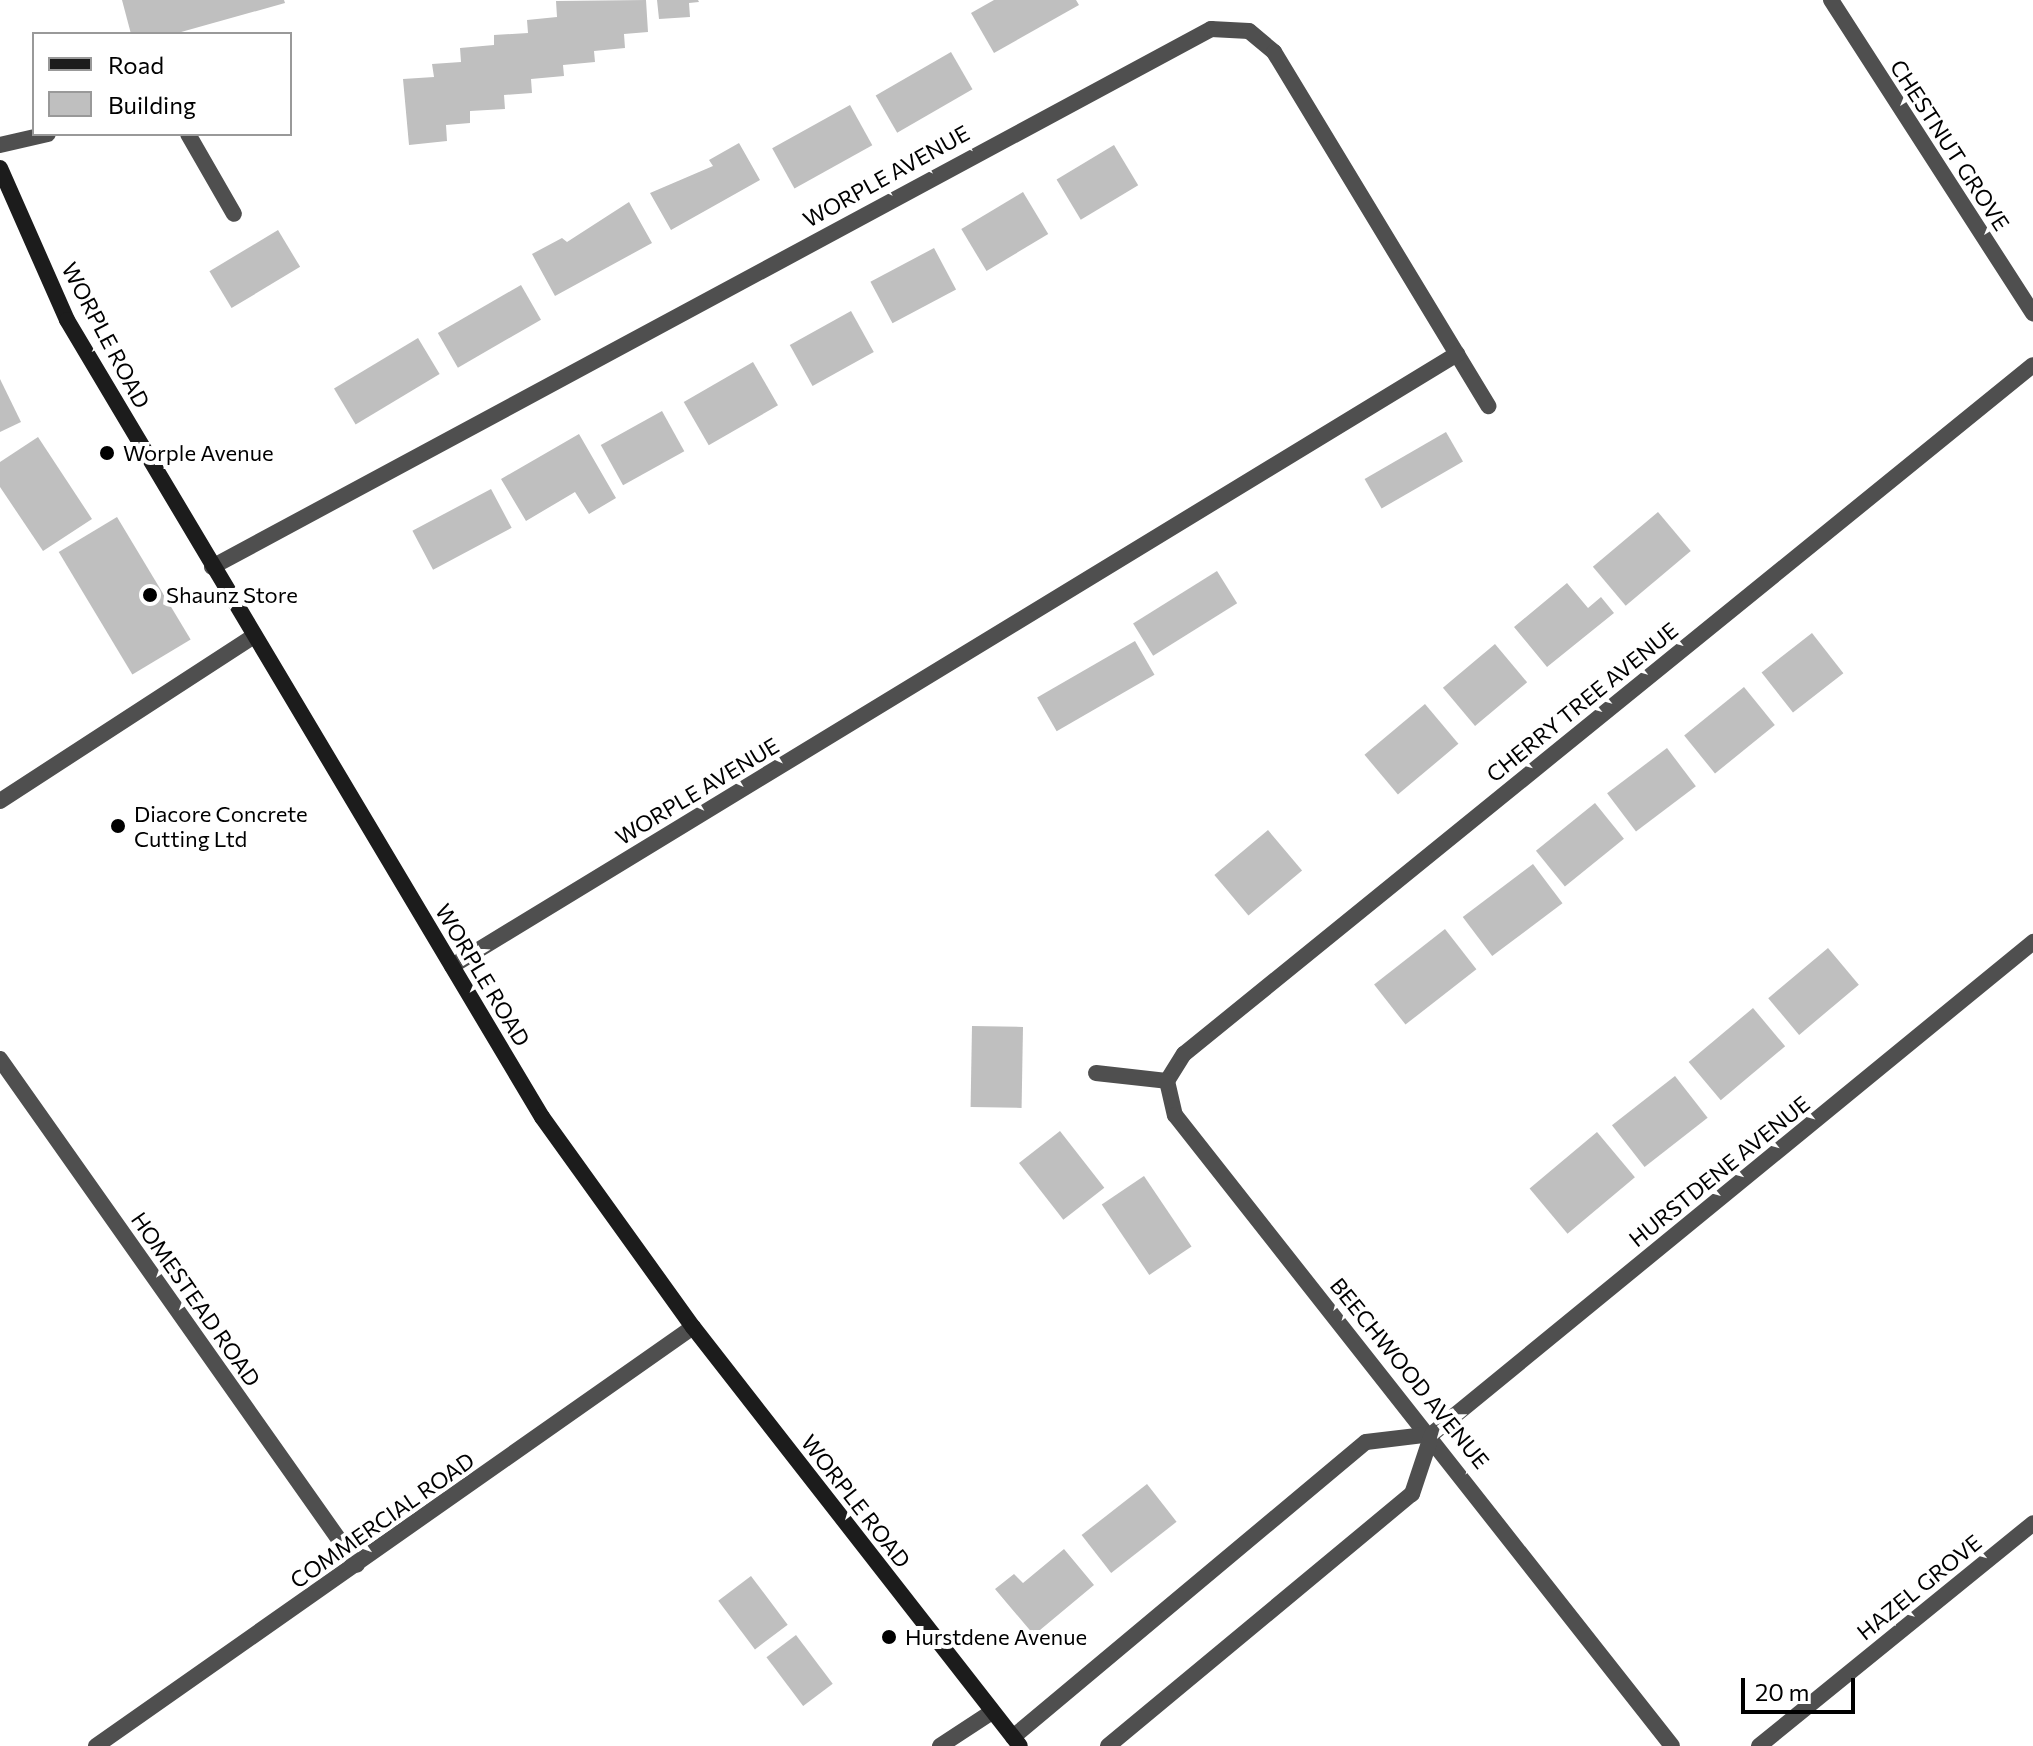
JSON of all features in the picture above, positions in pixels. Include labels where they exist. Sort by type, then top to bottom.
[{"type":"street","name":"CHESTNUT GROVE","points":[[1831,0],[2033,314]]},
{"type":"street","name":"WORPLE AVENUE","points":[[212,567],[1211,29],[1249,31],[1274,52],[1488,406]]},
{"type":"street","points":[[0,145],[39,136]]},
{"type":"street","points":[[189,136],[234,214]]},
{"type":"street","name":"WORPLE ROAD","points":[[0,168],[67,320],[253,637],[542,1117],[693,1327],[1017,1742]]},
{"type":"street","name":"WORPLE AVENUE","points":[[452,966],[1457,354]]},
{"type":"street","name":"CHERRY TREE AVENUE","points":[[1167,1081],[1184,1054],[2033,365]]},
{"type":"street","points":[[0,801],[253,637]]},
{"type":"street","name":"HURSTDENE AVENUE","points":[[1432,1434],[2033,942]]},
{"type":"street","name":"HOMESTEAD ROAD","points":[[0,1059],[357,1565]]},
{"type":"street","points":[[1096,1073],[1167,1081]]},
{"type":"street","name":"BEECHWOOD AVENUE","points":[[1167,1081],[1175,1115],[1432,1434],[1672,1746]]},
{"type":"street","name":"COMMERCIAL ROAD","points":[[96,1746],[693,1327]]},
{"type":"street","points":[[1017,1742],[1366,1442],[1432,1434],[1412,1494],[1108,1746]]},
{"type":"street","name":"HAZEL GROVE","points":[[1759,1746],[2033,1523]]},
{"type":"street","points":[[940,1746],[992,1712]]},
{"type":"building","points":[[122,0],[284,0],[285,3],[181,32],[130,32]]},
{"type":"building","points":[[646,0],[648,32],[624,34],[625,48],[594,51],[595,62],[563,65],[564,76],[531,79],[532,93],[504,95],[505,109],[470,111],[470,123],[446,125],[447,141],[409,145],[403,79],[434,77],[432,64],[461,62],[460,48],[494,45],[494,35],[528,33],[527,20],[557,17],[556,1]]},
{"type":"building","points":[[657,0],[699,2],[689,3],[690,17],[659,19]]},
{"type":"building","points":[[994,0],[1076,0],[1079,5],[994,53],[971,13]]},
{"type":"building","points":[[951,52],[972,89],[897,133],[876,96]]},
{"type":"building","points":[[850,105],[872,145],[794,188],[772,148]]},
{"type":"building","points":[[739,143],[760,180],[671,230],[650,193],[713,166],[709,160]]},
{"type":"building","points":[[1114,145],[1138,185],[1081,220],[1057,180]]},
{"type":"building","points":[[1023,192],[1048,234],[987,271],[961,229]]},
{"type":"building","points":[[629,202],[652,243],[555,296],[532,254],[562,238],[567,242]]},
{"type":"building","points":[[278,230],[300,267],[232,308],[209,271]]},
{"type":"building","points":[[934,248],[956,289],[892,323],[870,282]]},
{"type":"building","points":[[521,285],[541,320],[458,368],[438,333]]},
{"type":"building","points":[[851,311],[874,352],[813,386],[790,345]]},
{"type":"building","points":[[418,338],[440,374],[356,424],[334,388]]},
{"type":"building","points":[[753,362],[778,405],[709,445],[684,402]]},
{"type":"building","points":[[0,379],[21,422],[0,432]]},
{"type":"building","points":[[662,411],[684,451],[623,485],[601,445]]},
{"type":"building","points":[[1446,432],[1463,461],[1382,508],[1365,479]]},
{"type":"building","points":[[579,434],[616,498],[589,514],[575,492],[526,521],[501,479]]},
{"type":"building","points":[[38,437],[92,519],[43,551],[0,487],[0,462]]},
{"type":"building","points":[[491,489],[512,528],[433,570],[412,531]]},
{"type":"building","points":[[1658,512],[1691,551],[1626,606],[1593,567]]},
{"type":"building","points":[[117,517],[191,640],[132,675],[59,552]]},
{"type":"building","points":[[1217,571],[1237,603],[1153,656],[1133,623]]},
{"type":"building","points":[[1567,583],[1588,608],[1601,597],[1614,613],[1547,667],[1514,627]]},
{"type":"building","points":[[1812,633],[1843,673],[1793,713],[1762,672]]},
{"type":"building","points":[[1135,641],[1154,675],[1057,731],[1037,698]]},
{"type":"building","points":[[1495,644],[1527,682],[1475,726],[1443,688]]},
{"type":"building","points":[[1744,687],[1775,725],[1715,774],[1684,735]]},
{"type":"building","points":[[1425,704],[1458,744],[1398,795],[1364,755]]},
{"type":"building","points":[[1667,748],[1696,786],[1636,831],[1607,793]]},
{"type":"building","points":[[1595,803],[1624,839],[1565,887],[1536,851]]},
{"type":"building","points":[[1268,830],[1302,871],[1248,916],[1214,875]]},
{"type":"building","points":[[1533,864],[1562,903],[1492,956],[1463,917]]},
{"type":"building","points":[[1445,929],[1476,969],[1405,1025],[1374,984]]},
{"type":"building","points":[[1828,948],[1859,985],[1799,1035],[1768,998]]},
{"type":"building","points":[[1753,1008],[1785,1046],[1721,1100],[1689,1062]]},
{"type":"building","points":[[972,1026],[1023,1027],[1022,1108],[971,1107]]},
{"type":"building","points":[[1675,1076],[1708,1118],[1645,1167],[1612,1125]]},
{"type":"building","points":[[1060,1131],[1104,1188],[1063,1220],[1019,1163]]},
{"type":"building","points":[[1597,1132],[1635,1177],[1568,1234],[1530,1189]]},
{"type":"building","points":[[1144,1176],[1192,1246],[1149,1275],[1102,1205]]},
{"type":"building","points":[[1147,1484],[1177,1522],[1111,1573],[1082,1535]]},
{"type":"building","points":[[1064,1549],[1094,1585],[1034,1635],[995,1589],[1014,1574],[1023,1583]]},
{"type":"building","points":[[751,1576],[788,1625],[755,1649],[718,1601]]},
{"type":"building","points":[[796,1635],[833,1684],[803,1706],[766,1657]]},
{"type":"place","name":"Worple Avenue","points":[[107,453]]},
{"type":"place","name":"Shaunz Store","points":[[150,595]]},
{"type":"place","name":"Diacore Concrete Cutting Ltd","points":[[118,826]]},
{"type":"place","name":"Hurstdene Avenue","points":[[889,1637]]}]
